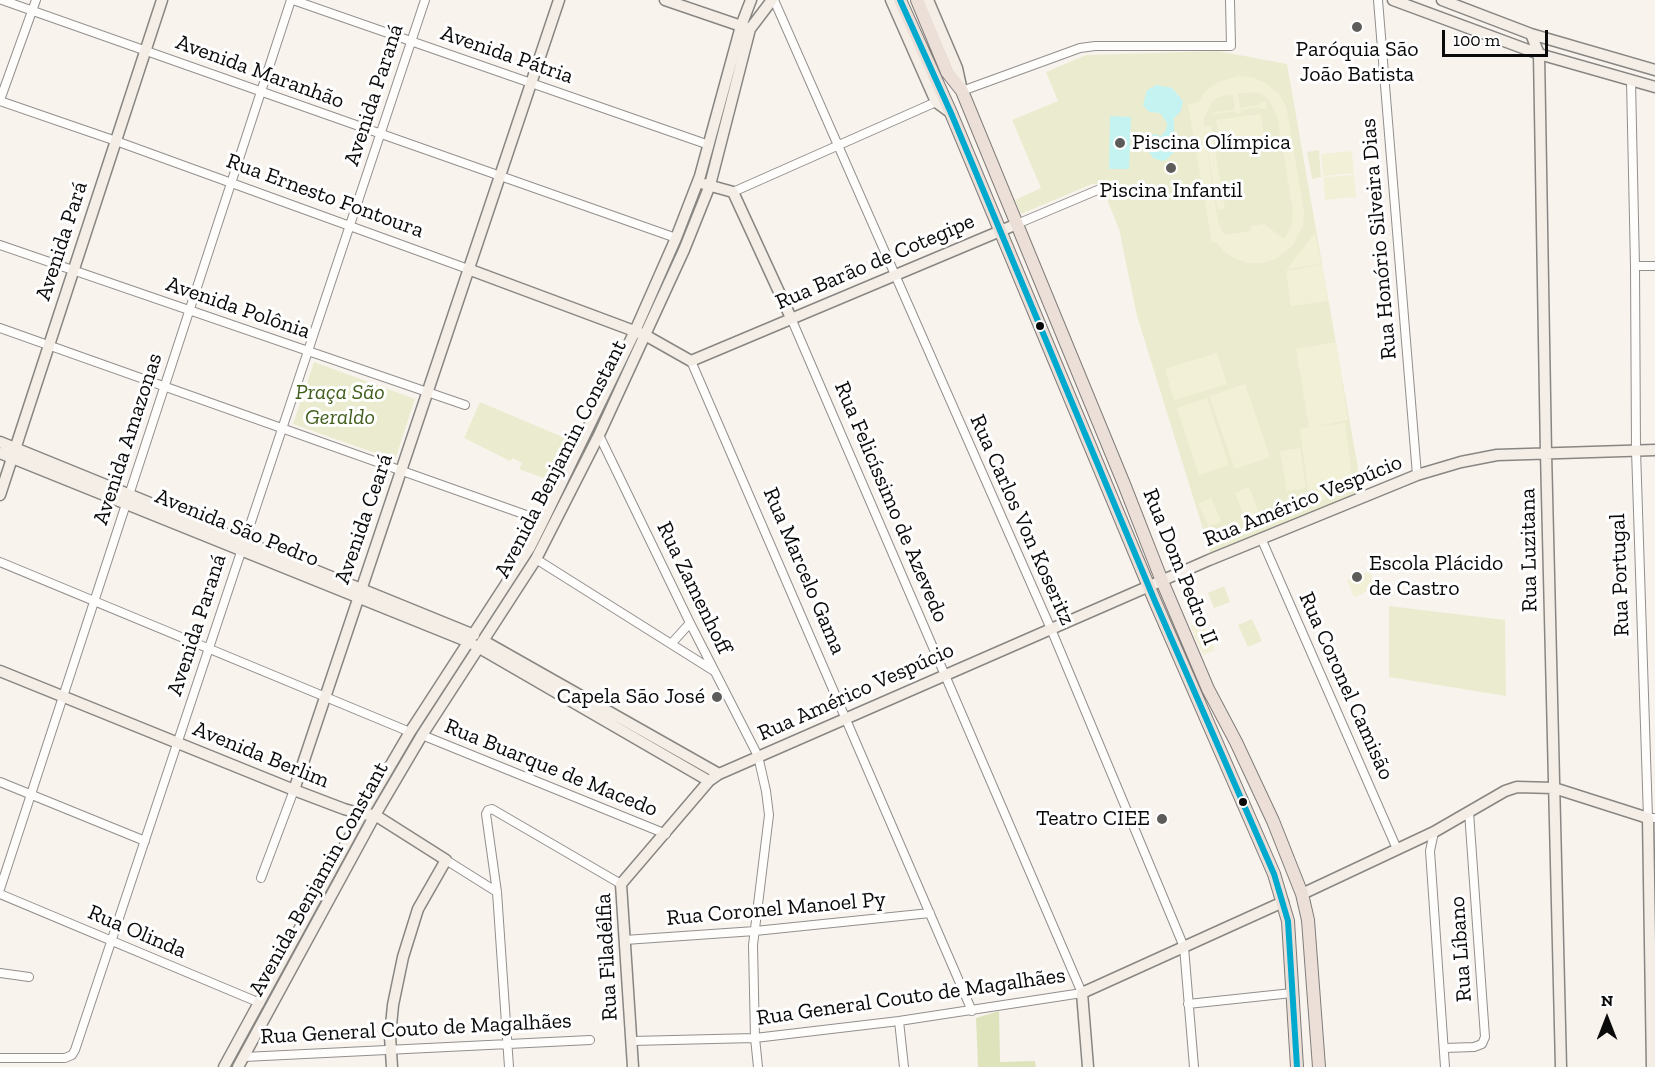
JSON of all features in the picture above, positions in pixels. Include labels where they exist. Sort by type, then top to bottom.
[{"type":"main road","name":"Rua Dom Pedro II","points":[[900,0],[951,113],[1149,586],[1270,865],[1288,921],[1297,1067]]},
{"type":"main road","name":"Rua Dom Pedro II","points":[[917,0],[948,72],[962,91],[1162,581],[1208,689],[1273,821],[1302,894],[1308,920],[1319,1067]]},
{"type":"street","name":"Avenida Maranhão","points":[[2,0],[676,238]]},
{"type":"street","points":[[0,101],[36,0]]},
{"type":"street","name":"Avenida Pará","points":[[0,495],[162,0]]},
{"type":"street","name":"Avenida Pátria","points":[[292,0],[709,145]]},
{"type":"street","name":"Avenida Amazonas","points":[[0,889],[292,0]]},
{"type":"street","name":"Avenida Paraná","points":[[0,1058],[66,1058],[72,1055],[425,0]]},
{"type":"street","name":"Avenida Ceará","points":[[261,878],[294,790],[559,0]]},
{"type":"street","points":[[665,0],[746,28]]},
{"type":"street","name":"Avenida Benjamin Constant","points":[[241,1062],[375,815],[477,642],[530,546],[684,250],[710,185],[751,0]]},
{"type":"street","name":"Avenida Benjamin Constant","points":[[224,1067],[362,814],[410,732],[536,559],[599,435],[640,333],[698,182],[746,28],[773,0]]},
{"type":"street","name":"Rua Carlos Von Koseritz","points":[[773,0],[1051,629],[1184,947],[1194,1067]]},
{"type":"street","points":[[891,0],[936,102],[951,113]]},
{"type":"street","name":"Rua Dom Pedro II","points":[[928,0],[957,68],[962,91]]},
{"type":"street","points":[[962,91],[1080,48],[1095,46],[1231,46],[1230,0]]},
{"type":"street","name":"Rua Honório Silveira Dias","points":[[1378,0],[1417,475]]},
{"type":"street","points":[[1393,0],[1539,54],[1655,87]]},
{"type":"street","points":[[1443,0],[1531,34],[1655,70]]},
{"type":"street","name":"Rua Luzitana","points":[[1531,34],[1539,54],[1546,453],[1562,1067]]},
{"type":"street","name":"Rua Portugal","points":[[1631,81],[1636,450],[1651,818],[1652,1067]]},
{"type":"street","name":"Rua Ernesto Fontoura","points":[[0,101],[116,141],[640,333]]},
{"type":"street","points":[[698,182],[733,192],[936,102]]},
{"type":"street","name":"Rua Barão de Cotegipe","points":[[691,361],[1107,186]]},
{"type":"street","name":"Rua Felicíssimo de Azevedo","points":[[733,192],[791,318],[1082,993],[1088,1067]]},
{"type":"street","name":"Avenida Polônia","points":[[0,245],[465,405]]},
{"type":"street","points":[[1635,266],[1655,266]]},
{"type":"street","points":[[0,328],[543,520]]},
{"type":"street","points":[[640,333],[691,361]]},
{"type":"street","name":"Rua Marcelo Gama","points":[[691,361],[972,1011]]},
{"type":"street","name":"Rua Zamenhoff","points":[[599,435],[690,623],[758,756],[769,815],[753,945],[755,1038],[758,1067]]},
{"type":"street","name":"Avenida São Pedro","points":[[0,442],[14,453],[477,642],[673,754],[718,774]]},
{"type":"street","name":"Rua Américo Vespúcio","points":[[718,774],[1261,538],[1417,475],[1461,462],[1497,455],[1655,450]]},
{"type":"street","name":"Avenida São Pedro","points":[[0,453],[14,453]]},
{"type":"street","name":"Rua Coronel Camisão","points":[[1261,538],[1397,849]]},
{"type":"street","points":[[536,559],[715,672]]},
{"type":"street","name":"Rua Buarque de Macedo","points":[[0,562],[410,732]]},
{"type":"street","points":[[671,644],[690,623]]},
{"type":"street","name":"Avenida Berlim","points":[[0,671],[294,790],[362,814],[375,815],[497,892]]},
{"type":"street","name":"Rua Buarque de Macedo","points":[[422,735],[666,834]]},
{"type":"street","name":"Avenida São Pedro","points":[[673,754],[709,781]]},
{"type":"street","name":"Rua Filadélfia","points":[[633,1067],[621,884],[709,781],[718,774]]},
{"type":"street","points":[[0,782],[145,841]]},
{"type":"street","points":[[1302,894],[1434,832],[1505,791],[1517,788],[1554,788],[1651,818]]},
{"type":"street","points":[[508,1067],[497,892],[486,814],[488,810],[492,809],[621,884]]},
{"type":"street","name":"Rua Líbano","points":[[1444,1048],[1474,1047],[1482,1044],[1485,1036],[1469,812]]},
{"type":"street","points":[[1434,832],[1430,851],[1445,1067]]},
{"type":"street","points":[[1415,841],[1430,851]]},
{"type":"street","points":[[392,1067],[390,1050],[393,1005],[403,957],[418,909],[446,860]]},
{"type":"street","name":"Rua Olinda","points":[[0,894],[260,1003]]},
{"type":"street","name":"Rua General Couto de Magalhães","points":[[632,1041],[755,1038],[899,1022],[1082,993],[1283,902]]},
{"type":"street","name":"Rua Coronel Manoel Py","points":[[625,940],[755,931],[930,913]]},
{"type":"street","points":[[0,973],[29,977]]},
{"type":"street","points":[[1188,1004],[1292,993]]},
{"type":"street","points":[[899,1022],[904,1067]]},
{"type":"street","name":"Rua General Couto de Magalhães","points":[[241,1062],[390,1050],[590,1040]]},
{"type":"green space","points":[[1218,51],[1287,64],[1362,491],[1211,555],[1137,316],[1119,229],[1108,202],[1107,184],[1092,184],[1021,214],[1015,200],[1041,188],[1012,120],[1058,101],[1046,72],[1086,55]]},
{"type":"green space","points":[[1319,150],[1321,177],[1312,179],[1307,152]]},
{"type":"green space","name":"Praça São Geraldo","points":[[314,362],[415,399],[395,460],[293,424]]},
{"type":"green space","points":[[480,402],[572,441],[552,481],[519,469],[522,463],[513,458],[510,461],[464,438]]},
{"type":"green space","points":[[1224,586],[1230,602],[1214,608],[1208,593]]},
{"type":"green space","points":[[1389,606],[1505,620],[1506,696],[1389,677]]},
{"type":"green space","points":[[1252,619],[1262,641],[1248,647],[1238,625]]},
{"type":"green space","points":[[999,1011],[1000,1062],[1035,1061],[1036,1067],[978,1067],[976,1018]]},
{"type":"shaded area","points":[[1239,76],[1254,78],[1267,84],[1279,94],[1286,106],[1304,211],[1303,225],[1293,245],[1276,259],[1262,263],[1248,263],[1235,259],[1216,242],[1212,243],[1188,104],[1198,102],[1206,91],[1218,82]],"holes":[[[1253,92],[1262,94],[1277,115],[1293,211],[1292,224],[1284,239],[1264,224],[1251,226],[1251,231],[1224,235],[1218,221],[1204,131],[1204,118],[1213,100],[1233,95],[1235,109],[1212,113],[1213,115],[1235,111],[1236,114],[1241,113],[1241,110],[1267,108],[1266,101],[1260,102],[1260,105],[1240,108],[1238,94]]]},
{"type":"shaded area","points":[[1261,114],[1264,138],[1220,144],[1216,120]]},
{"type":"shaded area","points":[[1211,125],[1225,209],[1218,210],[1204,126]]},
{"type":"shaded area","points":[[1352,151],[1354,173],[1323,176],[1321,154]]},
{"type":"shaded area","points":[[1354,175],[1356,197],[1325,200],[1323,177]]},
{"type":"shaded area","points":[[1315,233],[1321,264],[1287,269]]},
{"type":"shaded area","points":[[1322,265],[1328,301],[1291,306],[1286,271]]},
{"type":"shaded area","points":[[1336,342],[1348,420],[1313,427],[1345,423],[1353,484],[1308,490],[1300,429],[1309,427],[1296,349]]},
{"type":"shaded area","points":[[1217,353],[1227,384],[1174,400],[1165,369]]},
{"type":"shaded area","points":[[1245,384],[1270,457],[1235,469],[1209,396]]},
{"type":"shaded area","points":[[1207,398],[1229,465],[1199,475],[1177,408]]},
{"type":"shaded area","points":[[1300,448],[1306,488],[1287,491],[1280,451]]},
{"type":"shaded area","points":[[1249,487],[1259,514],[1245,519],[1235,493]]},
{"type":"shaded area","points":[[1323,490],[1325,500],[1302,503],[1300,493]]},
{"type":"shaded area","points":[[1211,498],[1221,521],[1209,527],[1198,504]]},
{"type":"shaded area","points":[[1370,571],[1376,588],[1354,597],[1347,580]]},
{"type":"shaded area","points":[[1202,621],[1215,650],[1203,655],[1190,626]]},
{"type":"water","points":[[1157,85],[1172,88],[1183,101],[1181,111],[1174,118],[1174,132],[1178,135],[1176,150],[1162,161],[1153,158],[1146,147],[1149,137],[1154,134],[1161,136],[1166,130],[1167,123],[1160,113],[1149,112],[1143,105],[1147,90]]},
{"type":"water","name":"Piscina Olímpica","points":[[1110,116],[1131,117],[1129,169],[1109,169]]},
{"type":"transit line","points":[[900,0],[951,113],[1154,599],[1274,874],[1288,921],[1297,1067]]},
{"type":"place","name":"Paróquia São João Batista","points":[[1357,27]]},
{"type":"place","name":"Piscina Olímpica","points":[[1120,143]]},
{"type":"place","name":"Piscina Infantil","points":[[1171,168]]},
{"type":"place","name":"Escola Plácido de Castro","points":[[1357,577]]},
{"type":"place","name":"Capela São José","points":[[717,697]]},
{"type":"place","name":"Teatro CIEE","points":[[1162,819]]}]
